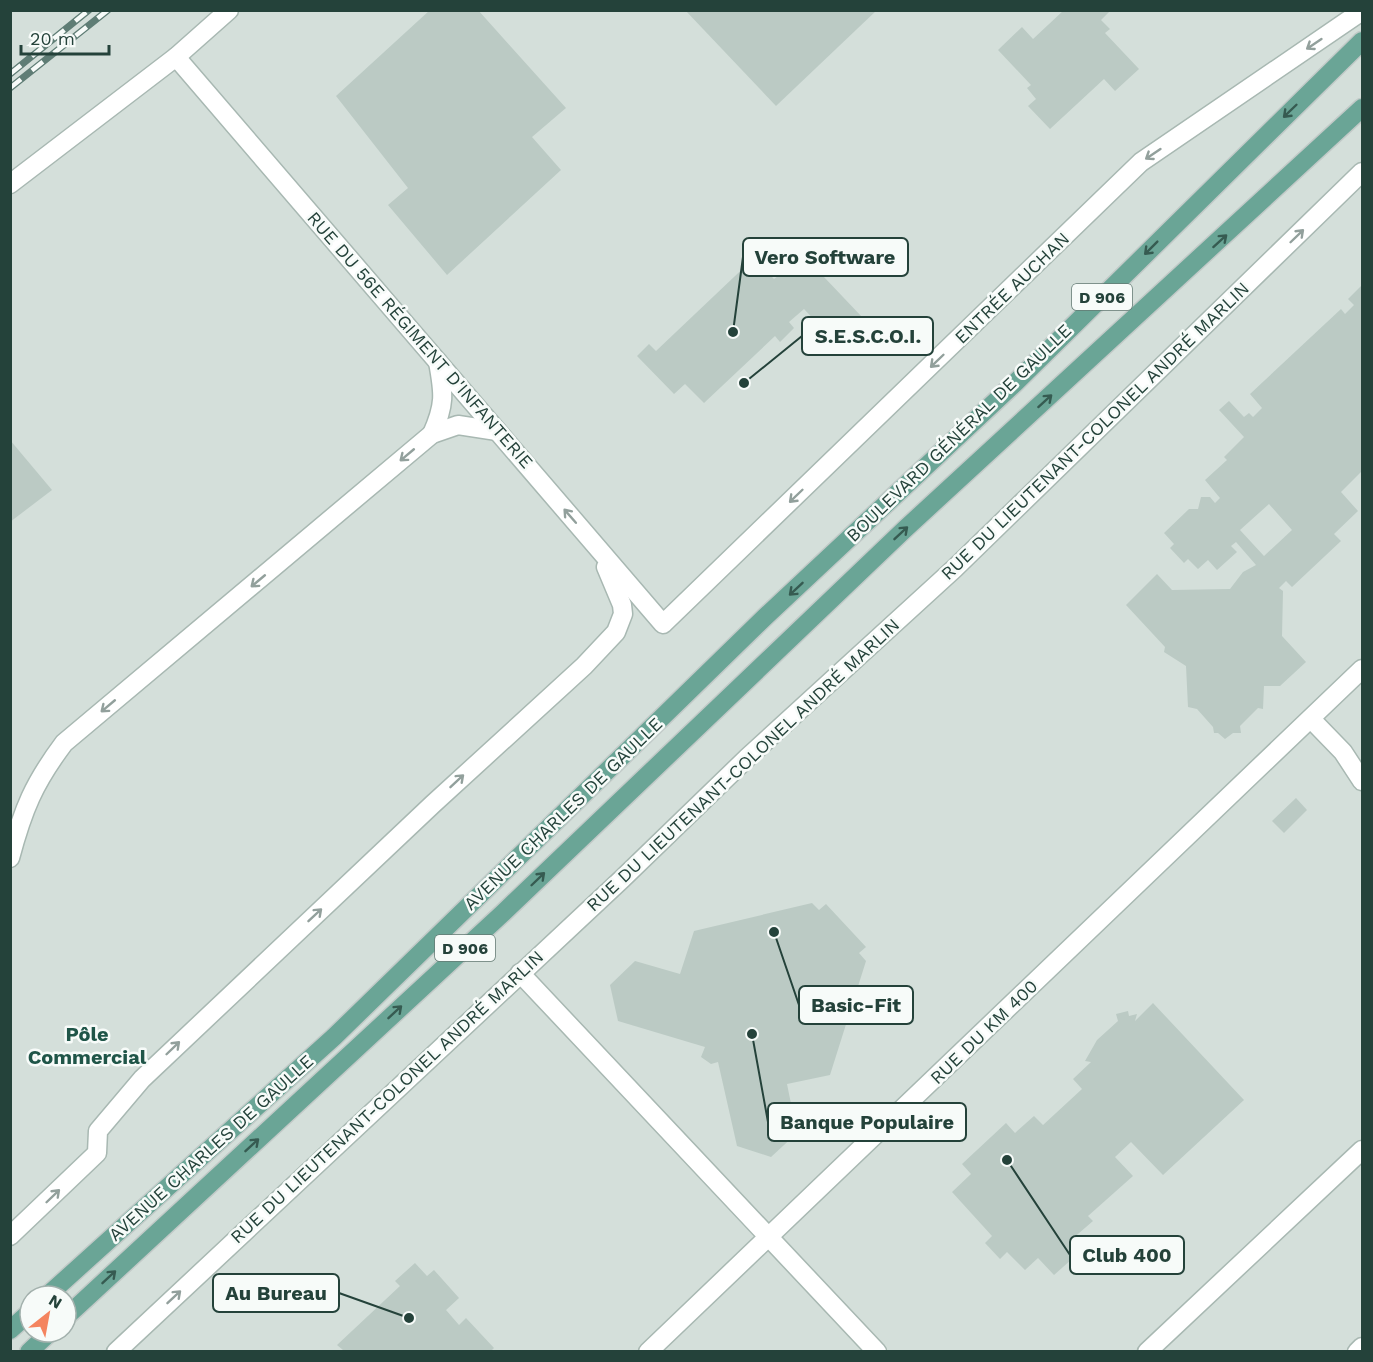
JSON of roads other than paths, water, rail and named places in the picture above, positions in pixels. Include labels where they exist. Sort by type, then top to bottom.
[{"type":"main road","name":"BOULEVARD GÉNÉRAL DE GAULLE","points":[[838,548],[1014,384],[1362,41]]},
{"type":"main road","name":"BOULEVARD GÉNÉRAL DE GAULLE","points":[[858,573],[1362,108]]},
{"type":"main road","name":"AVENUE CHARLES DE GAULLE","points":[[60,1284],[334,1037],[838,548]]},
{"type":"main road","name":"AVENUE CHARLES DE GAULLE","points":[[78,1306],[503,913],[858,573]]},
{"type":"street","points":[[10,184],[176,57],[229,10]]},
{"type":"street","name":"ENTRÉE AUCHAN","points":[[663,624],[1141,162],[1362,11]]},
{"type":"street","name":"RUE DU 56E RÉGIMENT D'INFANTERIE","points":[[176,57],[663,624]]},
{"type":"street","name":"RUE DU LIEUTENANT-COLONEL ANDRÉ MARLIN","points":[[116,1352],[747,758],[955,568],[1362,172]]},
{"type":"street","points":[[432,434],[442,411],[444,395],[438,361]]},
{"type":"street","points":[[10,858],[28,798],[43,770],[64,743],[432,434],[458,425],[497,431]]},
{"type":"street","points":[[10,1236],[97,1153],[98,1131],[142,1079],[432,804],[585,666],[616,632],[623,614],[622,605],[595,546]]},
{"type":"street","name":"RUE DU KM 400","points":[[648,1352],[1362,669]]},
{"type":"street","points":[[1311,718],[1343,752],[1362,781]]},
{"type":"street","points":[[520,973],[767,1238],[877,1352]]},
{"type":"street","points":[[1147,1352],[1362,1150]]},
{"type":"street","points":[[1357,1352],[1362,1347]]},
{"type":"railway","points":[[10,74],[89,10]]},
{"type":"railway","points":[[10,88],[108,10]]},
{"type":"place","name":"Vero Software","points":[[733,332]]},
{"type":"place","name":"S.E.S.C.O.I.","points":[[744,383]]},
{"type":"place","name":"Basic-Fit","points":[[774,932]]},
{"type":"place","name":"Banque Populaire","points":[[752,1034]]},
{"type":"place","name":"Club 400","points":[[1007,1160]]},
{"type":"place","name":"Au Bureau","points":[[409,1318]]},
{"type":"district","name":"Pôle Commercial","points":[[87,1046]]}]
